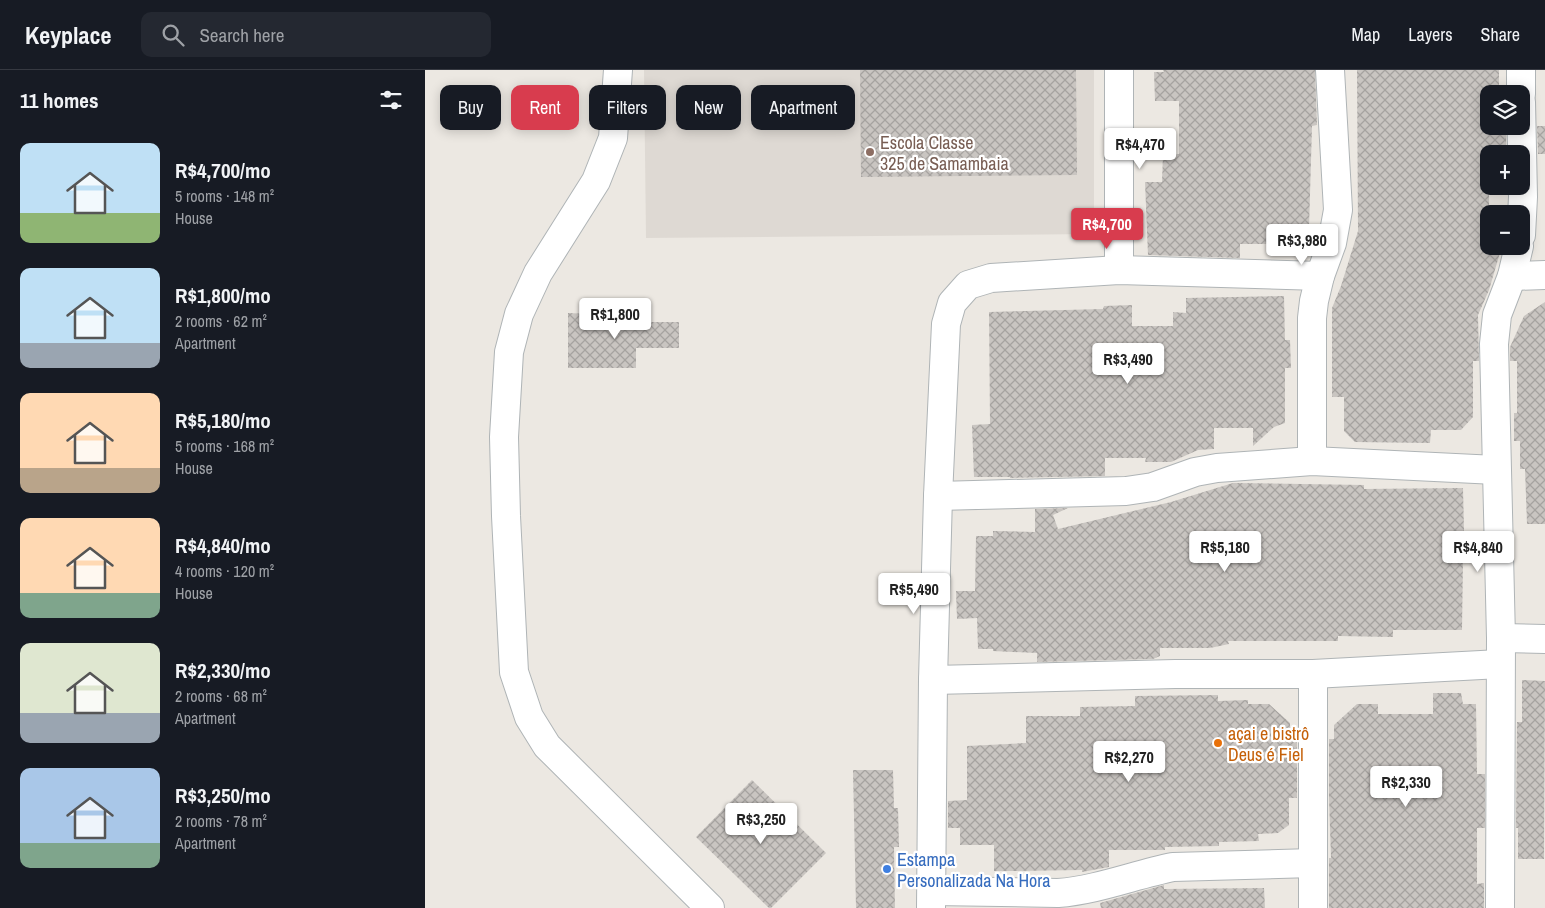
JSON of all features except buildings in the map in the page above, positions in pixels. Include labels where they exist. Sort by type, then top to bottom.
[{"type":"street","points":[[618,70],[613,138],[596,181],[538,273],[519,314],[509,352],[504,437],[514,672],[529,717],[547,746],[711,908]]},
{"type":"street","points":[[1119,70],[1119,270]]},
{"type":"street","points":[[1312,461],[1312,318],[1314,301],[1332,243],[1338,210],[1330,70]]},
{"type":"street","points":[[1521,70],[1521,85]]},
{"type":"street","points":[[1522,135],[1523,205]]},
{"type":"street","points":[[1500,908],[1501,651],[1494,344],[1497,315],[1512,276],[1517,255]]},
{"type":"street","points":[[1313,862],[1173,867],[1077,892],[932,899],[933,680],[938,496],[946,324],[952,303],[968,285],[991,278],[1119,270],[1321,276]]},
{"type":"street","points":[[1512,276],[1545,275]]},
{"type":"street","points":[[938,496],[1126,491],[1153,487],[1195,472],[1217,468],[1312,461],[1496,470]]},
{"type":"street","points":[[933,680],[1165,674],[1313,674],[1501,651],[1545,639]]},
{"type":"street","points":[[1313,674],[1313,908]]},
{"type":"shaded area","name":"Escola Classe 325 de Samambaia","points":[[644,70],[1094,70],[1094,234],[646,238],[645,130],[666,130],[666,85],[644,85]]},
{"type":"place","name":"Escola Classe 325 de Samambaia","points":[[870,152]]},
{"type":"place","name":"açai e bistrô Deus é Fiel","points":[[1218,743]]},
{"type":"place","name":"Estampa Personalizada Na Hora","points":[[887,869]]}]
